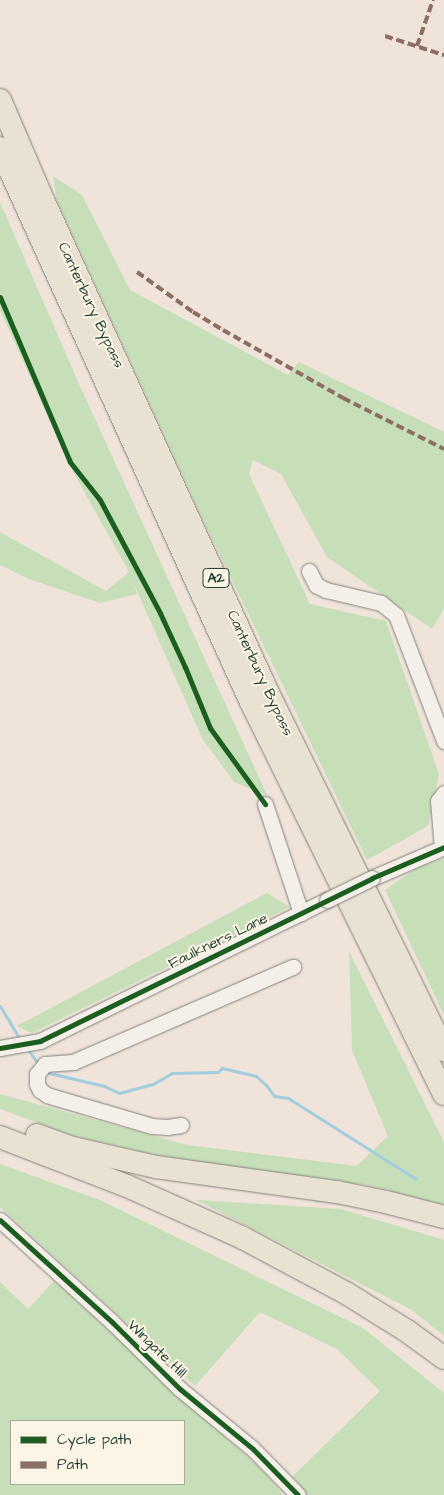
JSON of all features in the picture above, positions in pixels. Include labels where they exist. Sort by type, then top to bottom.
[{"type":"highway","name":"Canterbury Bypass","points":[[0,100],[48,211],[269,695],[444,1050]]},
{"type":"highway","name":"Canterbury Bypass","points":[[0,148],[251,702],[444,1094]]},
{"type":"highway","points":[[0,1122],[73,1148],[147,1166],[337,1192],[444,1217]]},
{"type":"highway","points":[[0,1137],[127,1186],[243,1238],[346,1293],[407,1331],[444,1358]]},
{"type":"street","points":[[309,571],[316,585],[326,590],[381,603],[396,615],[444,741]]},
{"type":"street","points":[[443,847],[438,801],[444,793]]},
{"type":"street","points":[[265,804],[301,913]]},
{"type":"street","name":"Faulkners Lane","points":[[0,1048],[36,1042],[372,878],[443,847]]},
{"type":"street","points":[[43,1066],[73,1062],[293,967]]},
{"type":"street","points":[[36,1042],[43,1066],[37,1084],[46,1095],[152,1126],[167,1127],[181,1125]]},
{"type":"street","name":"Wingate Hill","points":[[0,1220],[112,1322],[180,1389],[254,1449],[298,1495]]},
{"type":"green space","points":[[53,176],[82,195],[130,290],[288,375],[299,362],[444,432],[444,609],[432,629],[327,557],[281,474],[253,460],[249,474],[310,604],[386,621],[439,774],[428,826],[367,860],[202,518],[57,201]]},
{"type":"green space","points":[[0,202],[79,384],[267,795],[234,782],[202,738],[133,582],[137,594],[100,603],[29,579],[0,565],[0,532],[106,591],[129,572],[71,468],[0,310]]},
{"type":"green space","points":[[444,858],[444,1015],[385,890],[415,869]]},
{"type":"green space","points":[[267,893],[290,907],[32,1033],[17,1026]]},
{"type":"green space","points":[[349,951],[444,1142],[444,1205],[371,1186],[184,1161],[74,1136],[0,1109],[0,1094],[187,1145],[357,1166],[388,1136],[352,1050]]},
{"type":"green space","points":[[0,1164],[100,1200],[363,1328],[444,1393],[444,1495],[307,1495],[293,1476],[380,1391],[337,1349],[260,1312],[195,1386],[0,1207]]},
{"type":"green space","points":[[196,1200],[341,1209],[444,1240],[444,1336],[412,1310]]},
{"type":"green space","points":[[54,1281],[267,1475],[283,1495],[0,1495],[0,1282],[28,1309]]},
{"type":"waterway","points":[[0,1006],[20,1039]]},
{"type":"waterway","points":[[27,1048],[39,1065]]},
{"type":"waterway","points":[[45,1072],[104,1086],[119,1093],[153,1084],[172,1073],[218,1072],[222,1068],[256,1076],[274,1096],[288,1098],[416,1179]]},
{"type":"marked path","points":[[417,46],[433,0]]},
{"type":"marked path","points":[[385,36],[444,55]]},
{"type":"marked path","points":[[137,272],[193,312],[223,330],[343,398],[444,449]]},
{"type":"cycle path","points":[[0,297],[70,462],[100,500],[160,613],[210,728],[265,804]]},
{"type":"cycle path","points":[[0,1048],[40,1041],[372,878],[444,847]]},
{"type":"cycle path","points":[[0,1220],[112,1322],[180,1389],[253,1449],[298,1495]]}]
